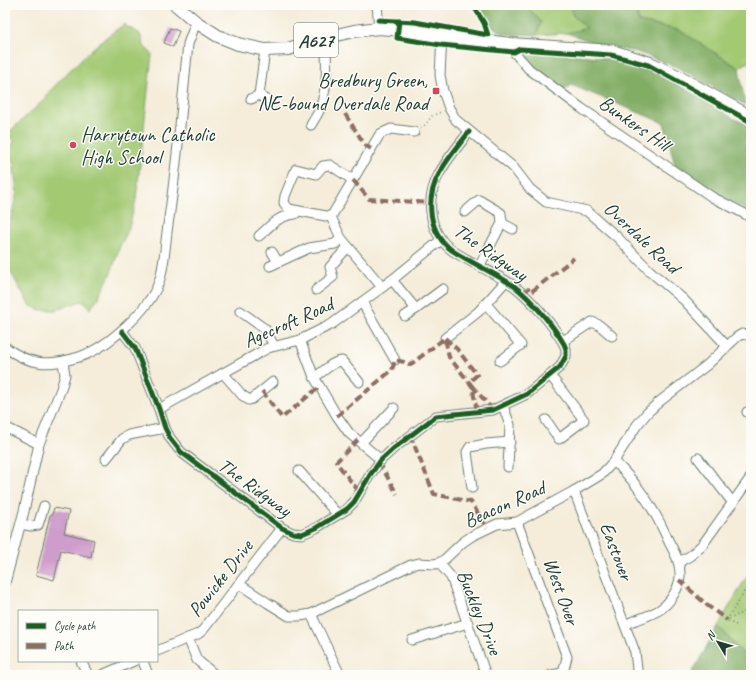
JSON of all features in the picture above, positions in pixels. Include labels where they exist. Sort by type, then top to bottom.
[{"type":"main road","name":"A627","points":[[177,5],[196,22],[218,36],[238,44],[265,50],[288,49],[354,31],[379,28],[414,30],[442,36],[511,44],[612,51],[650,63],[679,77],[751,117]]},
{"type":"street","points":[[377,5],[379,28]]},
{"type":"street","points":[[5,347],[16,356],[31,361],[49,364],[84,356],[122,331],[138,315],[149,300],[159,282],[173,194],[188,44],[196,22]]},
{"type":"street","name":"Overdale Road","points":[[442,36],[440,74],[443,91],[449,108],[456,120],[513,167],[530,189],[546,202],[587,211],[617,237],[650,271],[684,300],[727,346]]},
{"type":"street","points":[[311,125],[321,107],[324,93],[327,73],[325,38]]},
{"type":"street","name":"Bunkers Hill","points":[[511,44],[514,52],[529,69],[581,108],[712,197],[751,218]]},
{"type":"street","points":[[265,50],[255,97],[267,100]]},
{"type":"street","points":[[332,217],[380,134],[390,129],[414,132]]},
{"type":"street","name":"The Ridgway","points":[[122,331],[135,348],[165,428],[170,438],[184,455],[282,528],[293,533],[302,534],[316,528],[347,509],[354,502],[381,460],[436,416],[493,410],[503,406],[526,394],[560,367],[565,360],[566,349],[563,341],[525,295],[506,281],[454,251],[441,240],[433,224],[430,200],[433,188],[439,174],[469,132]]},
{"type":"street","points":[[332,217],[289,209],[284,203],[285,196],[296,169],[316,174],[323,166],[330,165],[353,180]]},
{"type":"street","points":[[465,212],[479,200],[501,213],[502,223],[480,265]]},
{"type":"street","points":[[259,236],[276,221],[284,216],[295,214],[298,211]]},
{"type":"street","points":[[332,217],[341,238],[382,287]]},
{"type":"street","points":[[502,223],[514,229]]},
{"type":"street","points":[[272,252],[274,264],[309,248],[335,244],[341,238]]},
{"type":"street","name":"Agecroft Road","points":[[159,409],[268,348],[300,340],[332,324],[392,280],[441,240]]},
{"type":"street","points":[[316,290],[333,277],[330,267],[348,247]]},
{"type":"street","points":[[392,280],[416,309]]},
{"type":"street","points":[[445,338],[478,312],[506,281]]},
{"type":"street","points":[[405,316],[443,289]]},
{"type":"street","points":[[362,302],[395,360]]},
{"type":"street","points":[[486,304],[521,345],[500,361]]},
{"type":"street","points":[[240,311],[265,329],[274,346]]},
{"type":"street","points":[[563,341],[592,322],[599,325],[612,336]]},
{"type":"street","points":[[727,346],[742,334],[751,336]]},
{"type":"street","points":[[300,340],[314,377],[337,416],[349,433],[381,460]]},
{"type":"street","name":"Beacon Road","points":[[439,563],[445,560],[463,542],[482,531],[497,524],[517,522],[602,474],[614,461],[637,425],[655,406],[707,365],[727,346]]},
{"type":"street","points":[[314,377],[322,374],[337,361],[342,361],[359,382]]},
{"type":"street","points":[[5,583],[21,524],[39,444],[65,375],[63,362]]},
{"type":"street","points":[[223,372],[242,395],[249,400],[272,382]]},
{"type":"street","points":[[546,420],[559,439],[584,420],[550,375]]},
{"type":"street","points":[[503,406],[510,426],[508,468]]},
{"type":"street","points":[[361,443],[394,408]]},
{"type":"street","points":[[5,427],[39,444]]},
{"type":"street","points":[[106,459],[122,439],[129,435],[165,428]]},
{"type":"street","points":[[472,488],[467,452],[470,447],[510,442]]},
{"type":"street","points":[[698,458],[732,503]]},
{"type":"street","points":[[614,461],[629,476],[651,505],[679,562],[680,576],[678,587],[672,598],[662,608],[648,616],[626,624],[635,652],[637,669],[636,675]]},
{"type":"street","points":[[299,471],[338,515]]},
{"type":"street","points":[[679,562],[690,556],[703,544],[751,477]]},
{"type":"street","name":"Eastover","points":[[574,491],[626,624]]},
{"type":"street","points":[[21,524],[31,526],[38,525],[44,506]]},
{"type":"street","name":"West Over","points":[[517,522],[567,657],[565,674]]},
{"type":"street","name":"Powicke Drive","points":[[158,651],[203,630],[282,528]]},
{"type":"street","points":[[239,584],[289,616],[300,616],[311,614],[411,566],[439,563]]},
{"type":"street","name":"Buckley Drive","points":[[439,563],[451,577],[486,675]]},
{"type":"street","points":[[311,614],[342,672]]},
{"type":"street","points":[[412,640],[468,623]]},
{"type":"street","points":[[188,638],[197,660],[215,675]]},
{"type":"street","points":[[82,662],[88,675]]},
{"type":"street","points":[[106,674],[132,662]]},
{"type":"street","points":[[143,662],[148,675]]},
{"type":"street","points":[[551,675],[565,674]]},
{"type":"path","points":[[414,132],[424,125],[432,116],[449,108]]},
{"type":"path","points":[[727,620],[751,580]]},
{"type":"path","points":[[727,620],[740,614],[751,605]]},
{"type":"path","points":[[727,620],[738,626]]},
{"type":"green space","points":[[477,5],[526,5],[541,22],[537,35],[504,34],[488,24]]},
{"type":"green space","points":[[526,5],[569,5],[573,16],[588,28],[567,33],[537,35],[541,22]]},
{"type":"green space","points":[[569,5],[635,5],[639,22],[679,30],[739,68],[745,105],[677,67],[637,52],[603,46],[567,33],[587,28],[573,16]]},
{"type":"green space","points":[[635,5],[751,5],[751,60],[739,68],[679,30],[639,22]]},
{"type":"green space","name":"Harrytown Catholic High School","points":[[125,24],[127,27],[140,34],[144,46],[152,54],[136,200],[128,231],[120,246],[111,273],[99,297],[90,309],[82,301],[56,310],[40,310],[29,305],[5,262],[5,236],[17,192],[13,162],[8,152],[14,142],[7,134],[46,98],[48,93],[84,56],[114,31]]},
{"type":"green space","points":[[523,49],[598,57],[651,68],[733,118],[751,126],[751,213],[676,169],[664,123],[571,85],[564,91],[530,64]]},
{"type":"green space","points":[[751,569],[751,656],[742,653],[718,626]]},
{"type":"green space","points":[[718,626],[742,653],[751,656],[751,675],[691,675]]},
{"type":"building","points":[[170,28],[179,31],[173,47],[164,43]]},
{"type":"building","points":[[54,508],[69,511],[64,533],[94,540],[91,557],[61,550],[54,580],[36,575],[50,515],[52,515]]},
{"type":"marked path","points":[[345,114],[365,145],[371,149]]},
{"type":"marked path","points":[[353,180],[369,199],[430,203]]},
{"type":"marked path","points":[[523,293],[528,289],[531,292],[574,258]]},
{"type":"marked path","points":[[445,338],[457,349],[477,375],[469,382]]},
{"type":"marked path","points":[[337,416],[392,370],[395,360],[410,365],[445,338],[449,357],[472,386],[477,411]]},
{"type":"marked path","points":[[472,386],[493,410]]},
{"type":"marked path","points":[[262,391],[282,418],[319,388]]},
{"type":"marked path","points":[[408,436],[413,442],[434,494],[471,502],[487,528]]},
{"type":"marked path","points":[[358,440],[336,462],[360,493]]},
{"type":"marked path","points":[[379,462],[397,494]]},
{"type":"marked path","points":[[679,580],[708,606],[727,620]]},
{"type":"cycle path","points":[[378,20],[415,22],[488,35],[484,23],[473,5]]},
{"type":"cycle path","points":[[399,21],[397,38],[441,45],[514,52],[520,49],[611,55],[648,65],[751,122]]},
{"type":"cycle path","points":[[122,331],[135,348],[165,428],[170,438],[181,452],[282,528],[293,533],[302,534],[316,528],[347,509],[354,502],[381,460],[436,416],[493,410],[527,394],[560,367],[566,356],[564,344],[554,329],[527,298],[507,281],[453,251],[438,235],[434,226],[431,216],[431,205],[435,184],[439,174],[453,152],[469,132]]},
{"type":"place","name":"Bredbury Green, NE-bound Overdale Road","points":[[436,91]]},
{"type":"place","name":"Harrytown Catholic High School","points":[[73,145]]}]
